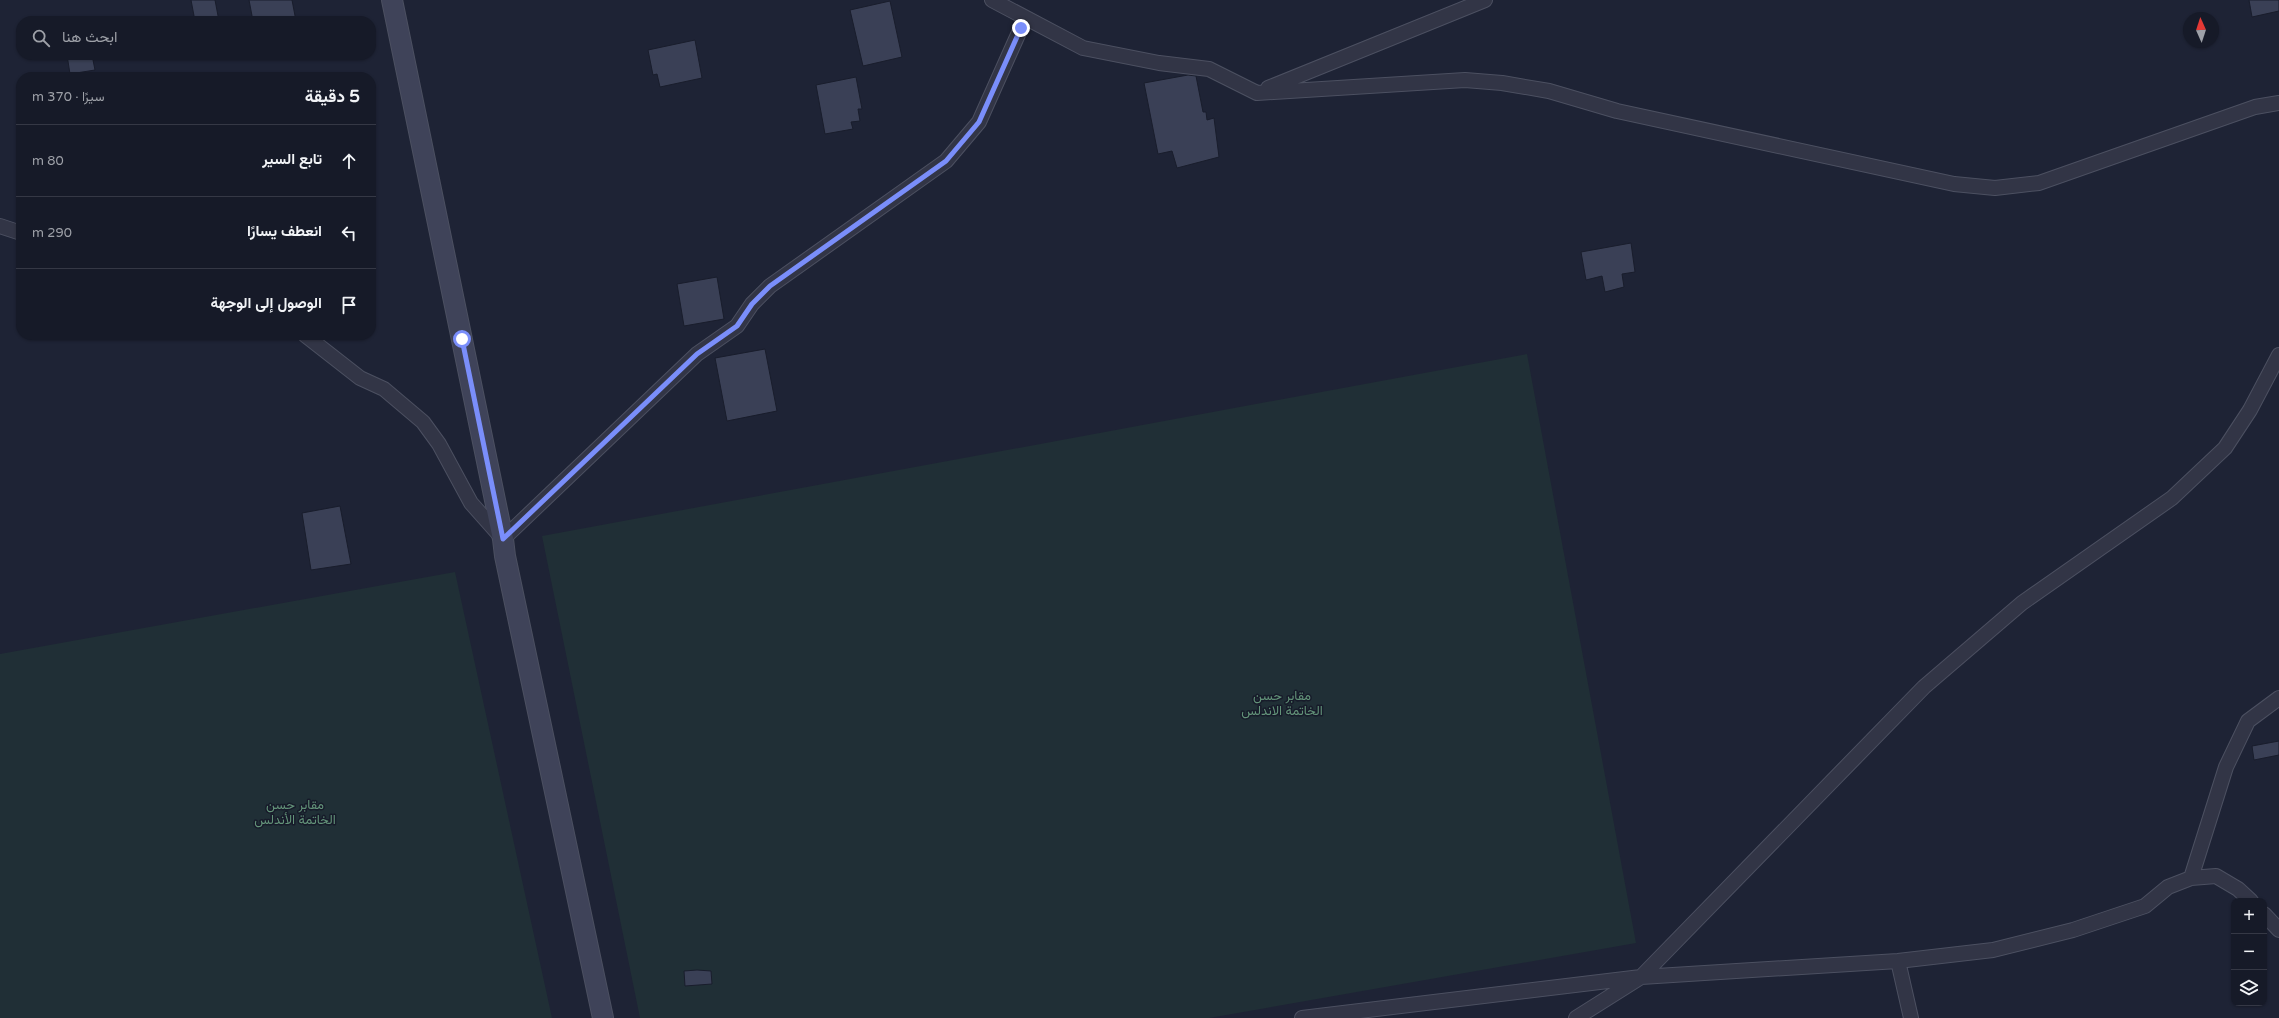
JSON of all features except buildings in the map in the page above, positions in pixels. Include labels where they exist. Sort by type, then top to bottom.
[{"type":"street","points":[[392,0],[503,539],[506,564],[603,1018]]},
{"type":"street","points":[[992,0],[1025,19],[1083,48],[1159,63],[1209,69],[1257,92],[1465,80],[1502,83],[1549,91],[1617,111],[1954,184],[1995,188],[2039,183],[2255,107],[2279,103]]},
{"type":"street","points":[[1257,92],[1484,0]]},
{"type":"street","points":[[503,539],[697,354],[737,326],[752,304],[770,286],[946,161],[979,122],[1025,19]]},
{"type":"street","points":[[0,226],[16,231]]},
{"type":"street","points":[[311,340],[360,378],[384,389],[423,422],[439,444],[471,503],[503,539]]},
{"type":"street","points":[[1576,1018],[1641,977],[1924,687],[2022,603],[2172,498],[2225,448],[2250,410],[2279,355]]},
{"type":"street","points":[[2191,878],[2226,767],[2248,721],[2279,698]]},
{"type":"street","points":[[1302,1018],[1641,977],[1898,961],[1993,950],[2073,930],[2145,906],[2168,887],[2191,878],[2216,876],[2238,889],[2248,898]]},
{"type":"street","points":[[2267,917],[2279,930]]},
{"type":"street","points":[[1898,961],[1911,1018]]},
{"type":"green space","name":"مقابر حسن الخاتمة الاندلس","points":[[1527,354],[1636,943],[1209,1018],[640,1018],[542,536]]},
{"type":"green space","name":"مقابر حسن الخاتمة الأندلس","points":[[455,572],[552,1018],[0,1018],[0,654]]},
{"type":"route","points":[[462,339],[503,539],[557,490],[697,354],[737,326],[752,304],[770,286],[946,161],[979,122],[1021,28]]}]
